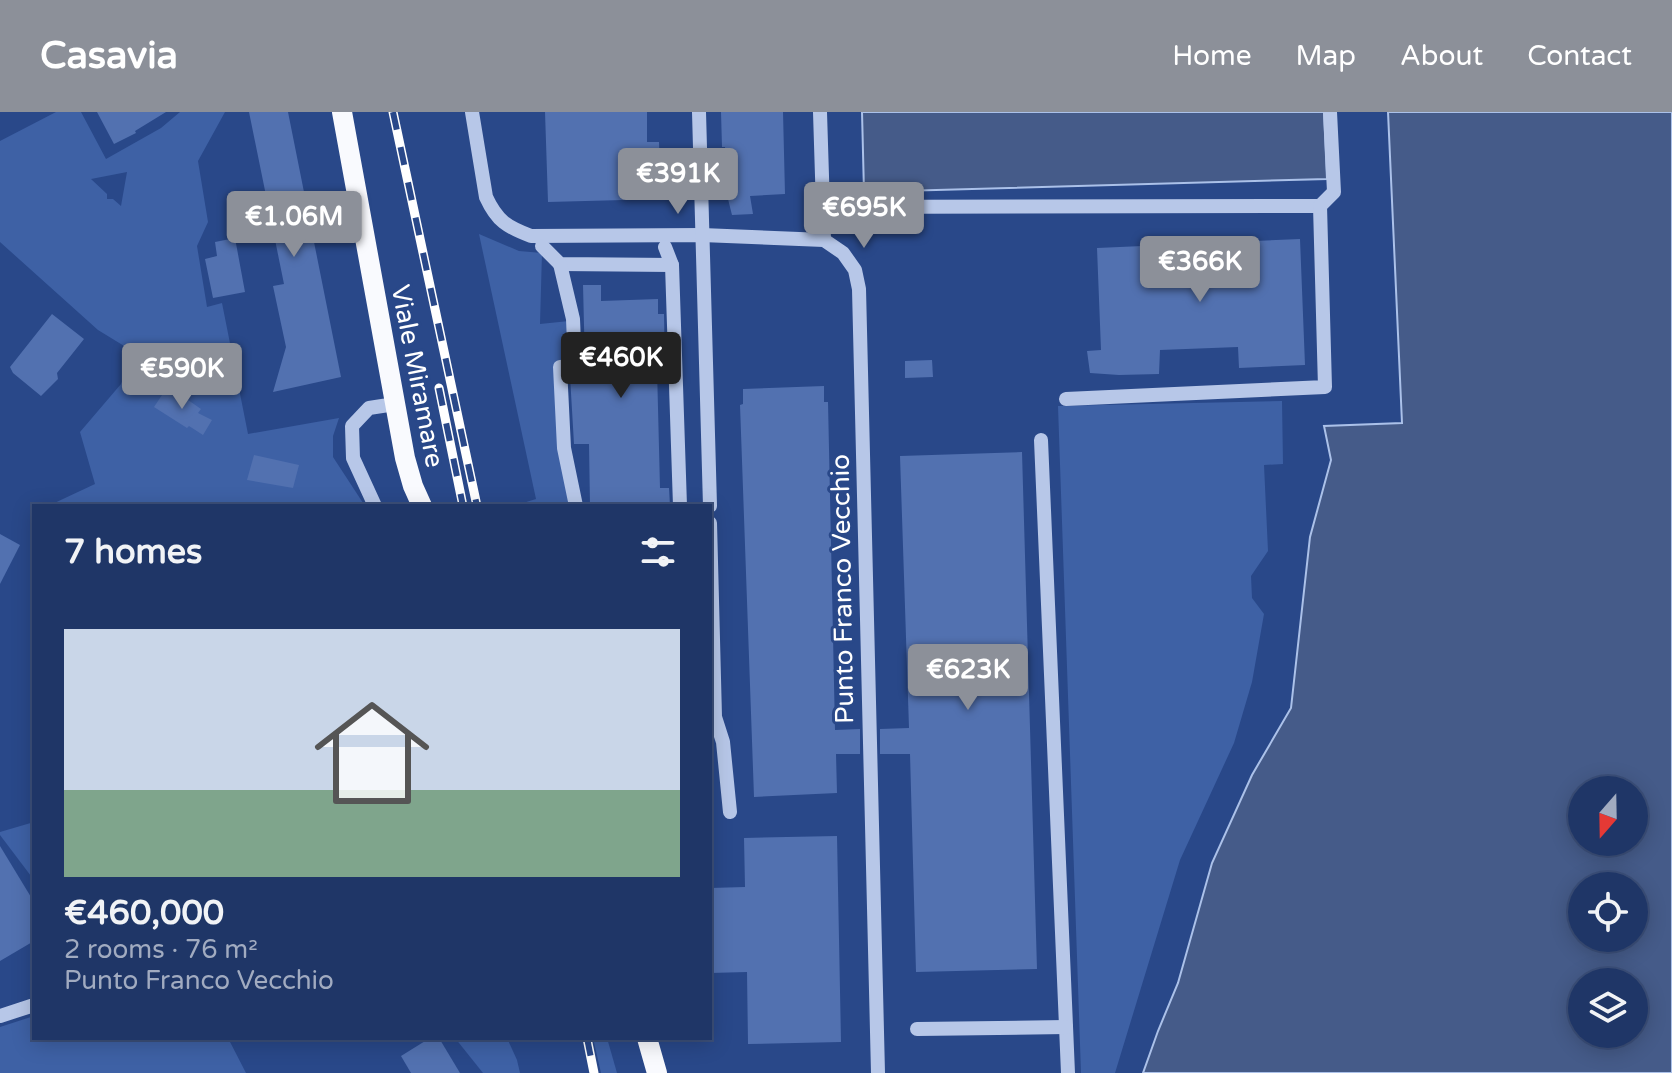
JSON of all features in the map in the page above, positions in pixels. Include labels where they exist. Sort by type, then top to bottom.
[{"type":"main road","name":"Viale Miramare","points":[[342,112],[405,458],[421,504]]},
{"type":"main road","points":[[649,1045],[657,1073]]},
{"type":"street","points":[[472,112],[486,197],[492,209],[511,229],[531,236],[702,235],[824,240],[820,112]]},
{"type":"street","points":[[699,112],[710,504]]},
{"type":"street","points":[[823,207],[1320,206],[1334,192],[1330,112]]},
{"type":"street","points":[[1066,399],[1325,387],[1320,206]]},
{"type":"street","name":"Punto Franco Vecchio","points":[[824,240],[849,261],[855,270],[859,289],[878,1073]]},
{"type":"street","points":[[542,246],[560,264],[573,319],[575,366],[560,367],[564,448],[576,504]]},
{"type":"street","points":[[665,247],[672,265],[680,504]]},
{"type":"street","points":[[560,264],[672,265]]},
{"type":"street","points":[[374,504],[353,458],[352,426],[369,408],[395,404]]},
{"type":"street","points":[[1041,440],[1068,1073]]},
{"type":"street","points":[[712,601],[715,717],[723,742],[730,812]]},
{"type":"street","points":[[0,1016],[32,1006]]},
{"type":"street","points":[[917,1029],[1066,1027]]},
{"type":"shaded area","points":[[56,112],[81,112],[106,159],[161,128],[180,112],[225,112],[198,161],[208,222],[197,246],[207,307],[222,303],[248,434],[339,418],[333,436],[333,457],[364,504],[52,504],[95,484],[80,432],[121,384],[134,352],[98,330],[0,242],[0,141]],"holes":[[[127,172],[121,206],[113,199],[107,199],[107,194],[91,179]]]},
{"type":"shaded area","points":[[862,112],[1324,112],[1327,179],[864,192]]},
{"type":"shaded area","points":[[1388,112],[1672,112],[1672,1073],[1143,1073],[1178,983],[1212,863],[1252,775],[1291,708],[1310,537],[1331,460],[1324,426],[1402,423]]},
{"type":"shaded area","points":[[479,234],[519,251],[542,253],[540,324],[569,321],[571,362],[557,362],[571,504],[520,504],[536,499]]},
{"type":"shaded area","points":[[1282,401],[1283,464],[1264,465],[1268,551],[1251,576],[1252,598],[1264,614],[1252,682],[1234,743],[1180,860],[1115,1073],[1081,1073],[1058,406]]},
{"type":"shaded area","points":[[32,823],[32,877],[0,835],[0,832]]},
{"type":"shaded area","points":[[32,1017],[32,1040],[229,1040],[246,1073],[0,1073],[0,1027]]},
{"type":"shaded area","points":[[457,1040],[508,1040],[520,1073],[483,1073]]},
{"type":"shaded area","points":[[593,1040],[608,1040],[617,1073],[601,1073]]},
{"type":"building","points":[[97,112],[166,112],[114,144]]},
{"type":"building","points":[[249,112],[288,112],[341,377],[273,392],[286,347],[273,286],[284,284]]},
{"type":"building","points":[[545,112],[647,112],[647,142],[659,142],[661,199],[548,202]]},
{"type":"building","points":[[721,112],[783,112],[785,194],[750,196],[753,214],[732,215],[726,191]]},
{"type":"building","points":[[235,238],[245,292],[213,298],[205,259],[217,256],[215,242]]},
{"type":"building","points":[[1300,239],[1305,365],[1239,368],[1238,347],[1160,350],[1159,374],[1090,373],[1087,351],[1101,350],[1097,248]]},
{"type":"building","points":[[583,285],[601,285],[601,301],[658,299],[658,314],[664,314],[665,368],[657,368],[660,488],[669,488],[670,504],[590,504],[589,444],[574,444],[570,376],[581,374],[585,366]]},
{"type":"building","points":[[52,314],[84,339],[57,373],[58,379],[41,396],[10,367]]},
{"type":"building","points":[[932,360],[933,377],[905,378],[905,361]]},
{"type":"building","points":[[168,386],[201,409],[198,413],[212,420],[203,435],[154,407]]},
{"type":"building","points":[[824,386],[824,402],[828,402],[835,730],[860,729],[860,754],[836,754],[837,793],[754,797],[740,405],[743,404],[743,389]]},
{"type":"building","points":[[1022,452],[1037,969],[916,972],[910,754],[880,754],[880,729],[909,728],[900,456]]},
{"type":"building","points":[[254,455],[299,465],[293,488],[247,480]]},
{"type":"building","points":[[0,534],[20,545],[0,584]]},
{"type":"building","points":[[837,836],[841,1042],[748,1044],[747,972],[712,973],[712,888],[745,887],[744,838]]},
{"type":"building","points":[[0,846],[32,899],[32,942],[0,961]]},
{"type":"building","points":[[427,1040],[440,1040],[460,1073],[411,1073],[401,1056]]},
{"type":"railway","points":[[393,112],[477,504]]},
{"type":"railway","points":[[439,388],[463,504]]},
{"type":"railway","points":[[587,1040],[594,1073]]}]
